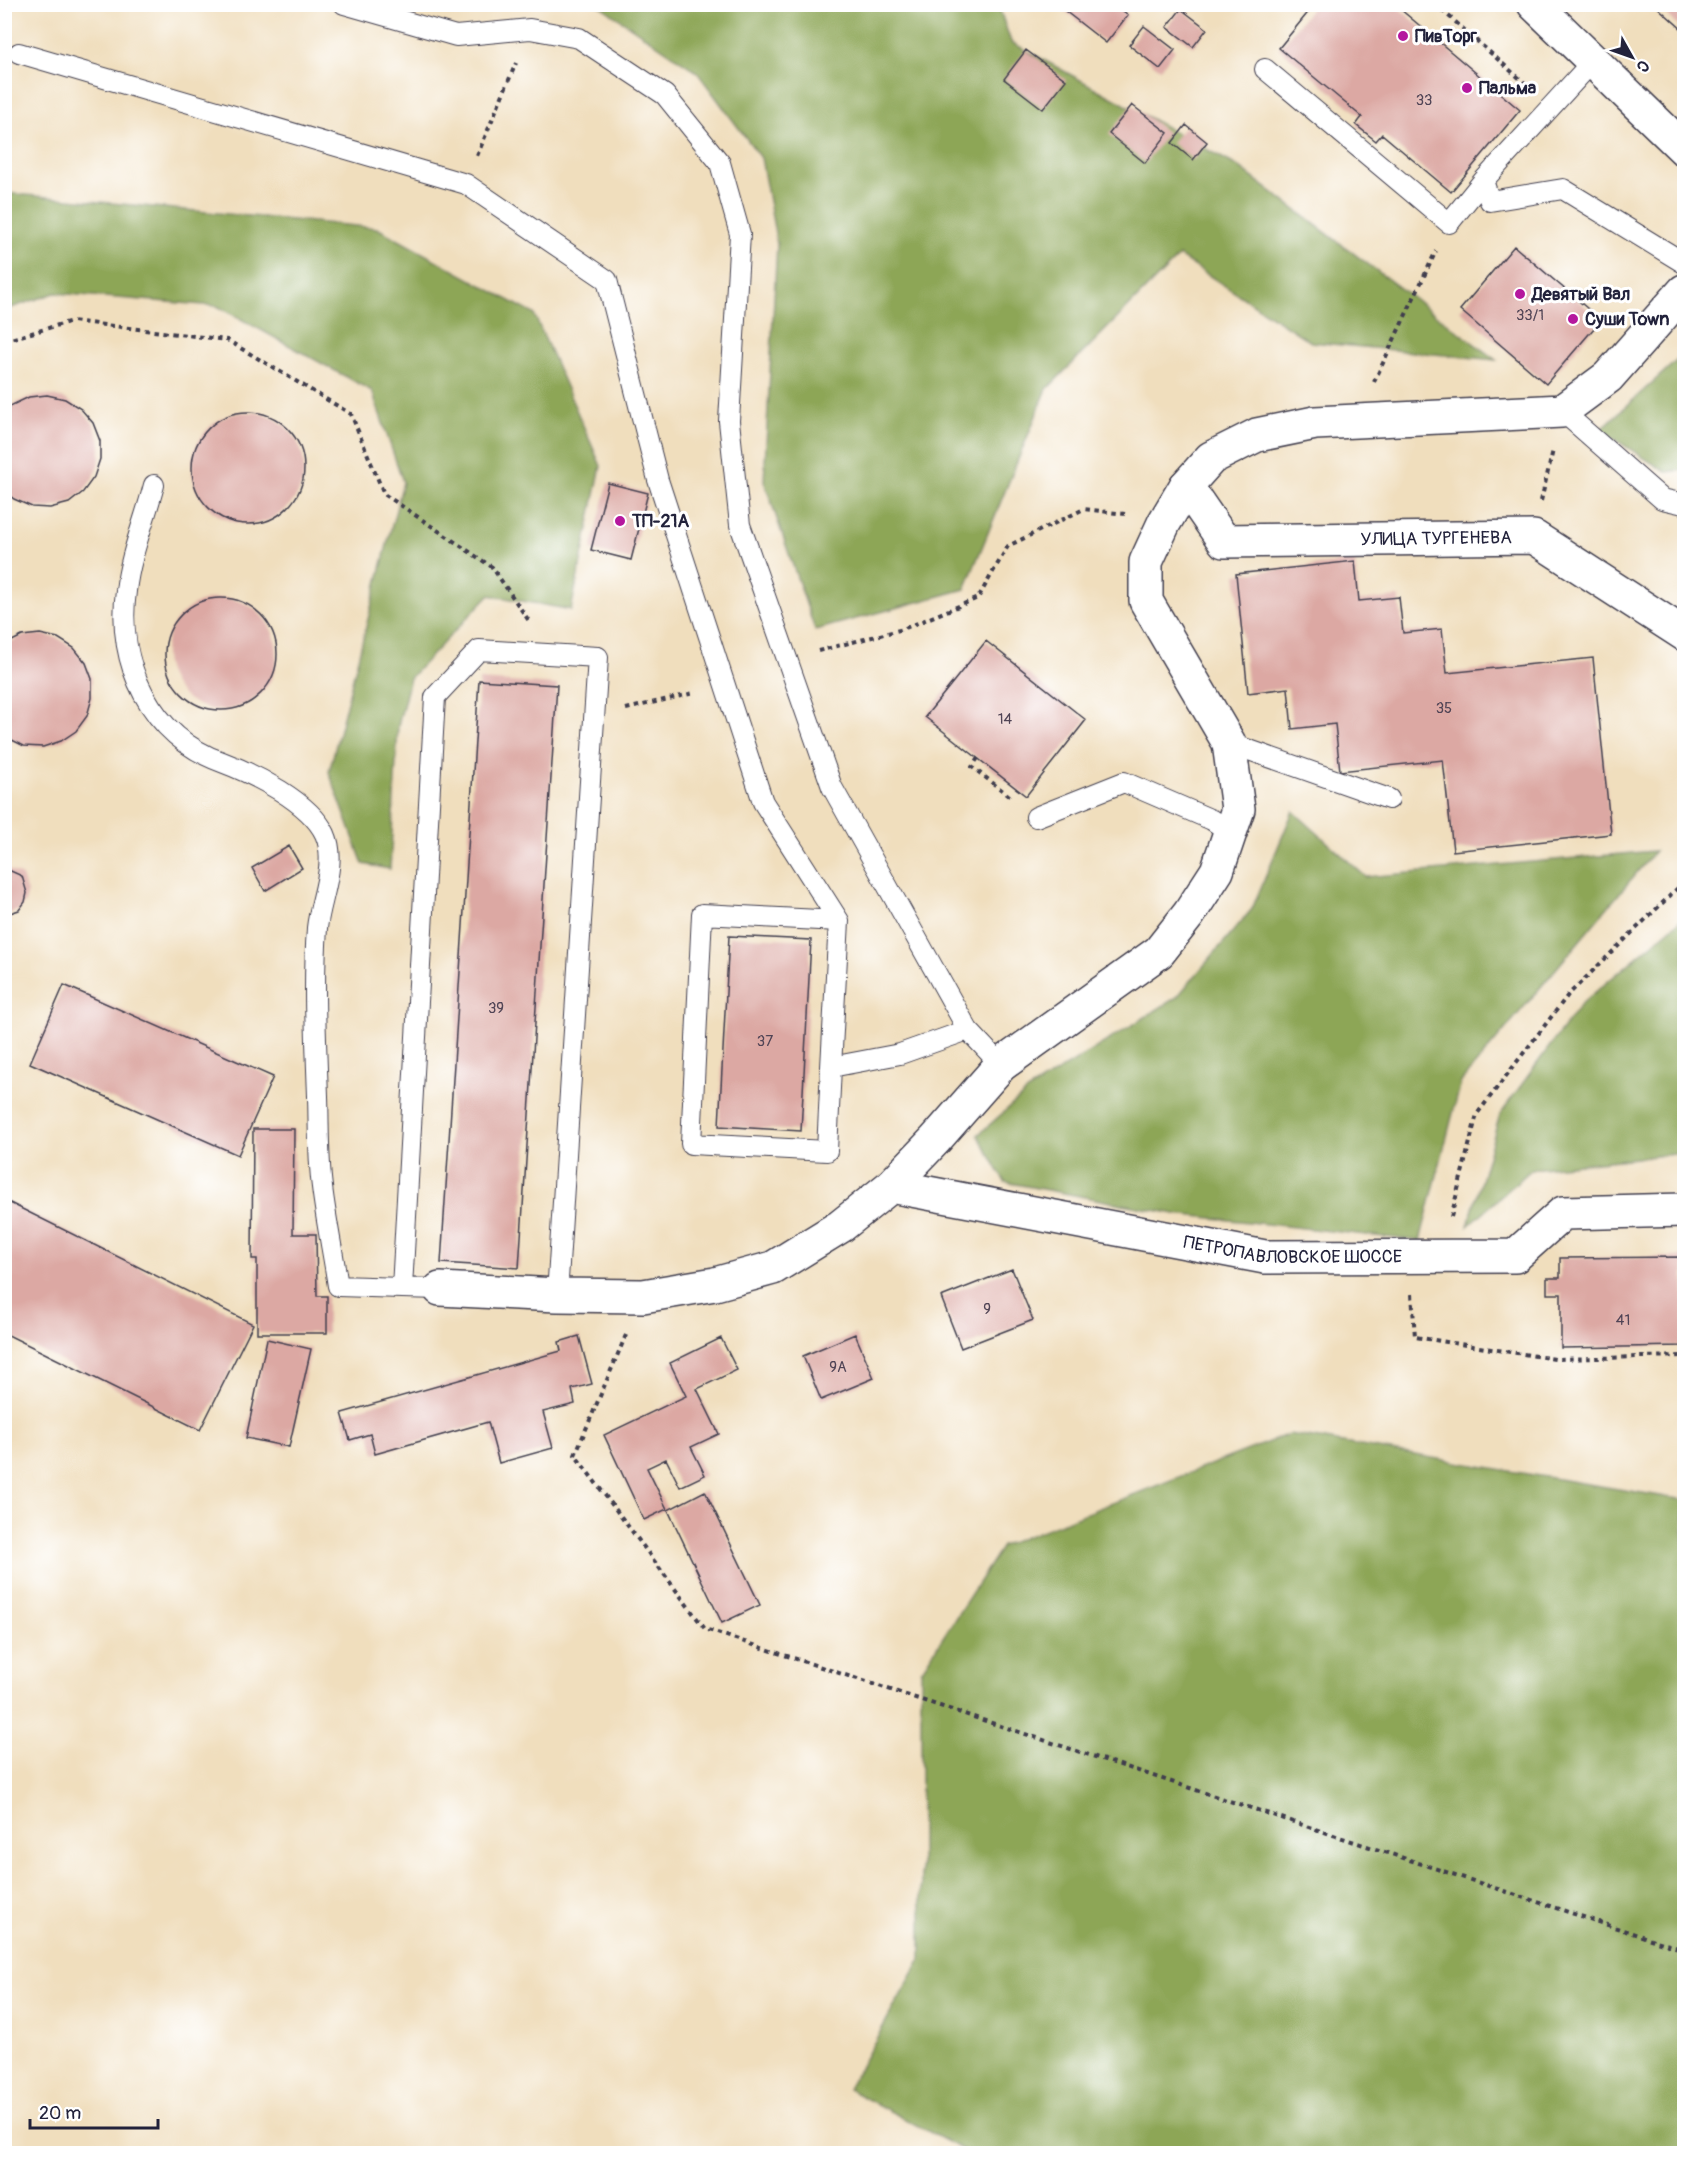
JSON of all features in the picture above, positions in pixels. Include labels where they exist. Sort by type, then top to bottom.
[{"type":"street","points":[[1534,4],[1684,149]]},
{"type":"street","points":[[440,1289],[557,1295],[642,1296],[715,1284],[773,1268],[842,1226],[891,1186],[1001,1065],[1159,952],[1189,914],[1217,871],[1238,809],[1229,743],[1146,601],[1146,562],[1164,523],[1186,486],[1211,458],[1257,435],[1315,423],[1562,411],[1608,377],[1684,291]]},
{"type":"street","name":"УЛИЦА ТУРГЕНЕВА","points":[[1186,486],[1224,541],[1534,537],[1684,634]]},
{"type":"street","name":"ПЕТРОПАВЛОВСКОЕ ШОССЕ","points":[[891,1186],[1265,1257],[1515,1257],[1563,1213],[1684,1210]]},
{"type":"lane","points":[[344,4],[456,36],[530,29],[579,38],[665,95],[720,163],[740,234],[729,421],[740,525],[832,787],[969,1030],[1001,1065]]},
{"type":"lane","points":[[19,53],[466,184],[607,280],[658,480],[764,802],[839,921],[827,1151],[691,1144],[702,914],[839,921]]},
{"type":"lane","points":[[1265,69],[1449,223],[1483,181],[1593,61]]},
{"type":"lane","points":[[1483,181],[1490,201],[1563,189],[1684,263]]},
{"type":"lane","points":[[1562,411],[1662,499],[1684,504]]},
{"type":"lane","points":[[154,485],[126,588],[124,619],[130,661],[145,699],[170,732],[204,753],[264,780],[304,811],[324,833],[328,865],[318,919],[315,1018],[322,1186],[338,1286],[440,1289]]},
{"type":"lane","points":[[402,1288],[435,697],[479,650],[598,657],[557,1295]]},
{"type":"lane","points":[[1229,743],[1389,799]]},
{"type":"lane","points":[[1036,817],[1124,782],[1212,820],[1230,832]]},
{"type":"lane","points":[[831,1066],[900,1054],[969,1030]]},
{"type":"path","points":[[1435,4],[1551,105]]},
{"type":"path","points":[[466,184],[530,29]]},
{"type":"path","points":[[1373,385],[1449,223]]},
{"type":"path","points":[[4,341],[72,321],[227,340],[351,414],[384,494],[492,567],[552,654]]},
{"type":"path","points":[[1534,537],[1562,411]]},
{"type":"path","points":[[787,658],[903,629],[978,598],[1008,546],[1084,509],[1144,517],[1164,523]]},
{"type":"path","points":[[596,716],[724,686]]},
{"type":"path","points":[[978,758],[972,767],[1036,817]]},
{"type":"path","points":[[1684,882],[1568,995],[1478,1114],[1425,1258],[1415,1337],[1555,1359],[1684,1356]]},
{"type":"path","points":[[642,1296],[576,1455],[705,1629],[1684,1950]]},
{"type":"green space","points":[[599,5],[998,5],[1011,42],[1237,166],[1496,360],[1311,342],[1179,256],[1047,389],[965,589],[815,630],[764,481],[777,244],[761,158],[697,72]]},
{"type":"green space","points":[[5,193],[377,228],[534,314],[601,466],[571,610],[489,595],[410,678],[398,726],[390,869],[363,864],[329,772],[403,482],[372,391],[217,306],[55,293],[5,310]]},
{"type":"green space","points":[[1684,354],[1684,470],[1666,472],[1600,430]]},
{"type":"green space","points":[[1293,811],[1366,877],[1655,851],[1461,1082],[1420,1241],[1175,1214],[1005,1182],[978,1135],[1030,1089],[1177,997],[1252,909]]},
{"type":"green space","points":[[1684,917],[1684,1153],[1532,1169],[1468,1226],[1500,1114],[1580,1005]]},
{"type":"green space","points":[[1289,1434],[1684,1500],[1684,2153],[969,2153],[848,2089],[921,1959],[921,1671],[1002,1546]]},
{"type":"building","points":[[1056,4],[1114,4],[1128,15],[1106,43]]},
{"type":"building","points":[[1315,4],[1394,4],[1520,110],[1451,192],[1382,134],[1376,141],[1356,125],[1362,117],[1279,48]]},
{"type":"building","points":[[1654,4],[1684,4],[1684,31]]},
{"type":"building","points":[[1181,9],[1207,29],[1193,47],[1167,27]]},
{"type":"building","points":[[1144,26],[1175,50],[1160,69],[1129,45]]},
{"type":"building","points":[[1026,50],[1066,80],[1043,109],[1004,79]]},
{"type":"building","points":[[1132,105],[1168,133],[1145,163],[1109,134]]},
{"type":"building","points":[[1186,125],[1207,142],[1193,160],[1172,143]]},
{"type":"building","points":[[1514,246],[1601,320],[1546,384],[1460,310]]},
{"type":"building","points":[[47,395],[65,399],[81,409],[93,423],[100,441],[100,459],[94,477],[83,492],[69,503],[50,508],[32,507],[14,499],[4,491],[4,413],[12,405],[29,397]]},
{"type":"building","points":[[248,412],[269,416],[287,429],[300,447],[304,468],[300,489],[287,507],[269,520],[248,524],[227,520],[209,507],[196,489],[192,468],[196,447],[209,429],[227,416]]},
{"type":"building","name":"ТП-21А","points":[[608,483],[648,493],[631,560],[591,550]]},
{"type":"building","points":[[1355,561],[1359,601],[1399,597],[1403,633],[1442,629],[1447,673],[1593,658],[1611,834],[1453,851],[1443,760],[1340,771],[1335,724],[1292,729],[1288,688],[1248,693],[1236,574]]},
{"type":"building","points":[[221,598],[242,602],[260,615],[273,633],[277,654],[273,675],[260,693],[242,706],[221,710],[200,706],[182,693],[169,675],[165,654],[169,633],[182,615],[200,602]]},
{"type":"building","points":[[40,634],[58,638],[74,648],[86,663],[92,679],[92,698],[87,716],[76,731],[61,741],[43,747],[24,746],[4,736],[4,645],[22,636]]},
{"type":"building","points":[[986,641],[1086,720],[1026,796],[925,717]]},
{"type":"building","points":[[479,680],[557,685],[519,1268],[441,1263]]},
{"type":"building","points":[[289,846],[302,868],[265,891],[252,868]]},
{"type":"building","points":[[4,868],[22,876],[27,893],[25,902],[19,910],[4,915]]},
{"type":"building","points":[[729,936],[811,940],[801,1131],[719,1126]]},
{"type":"building","points":[[64,985],[273,1077],[238,1155],[30,1063]]},
{"type":"building","points":[[253,1129],[294,1129],[293,1234],[316,1234],[317,1296],[327,1296],[327,1333],[257,1333],[257,1259],[252,1259]]},
{"type":"building","points":[[4,1200],[253,1324],[200,1430],[4,1333]]},
{"type":"building","points":[[1684,1257],[1684,1346],[1561,1348],[1561,1294],[1547,1294],[1547,1278],[1560,1278],[1560,1258]]},
{"type":"building","points":[[1012,1269],[1033,1320],[961,1348],[941,1297]]},
{"type":"building","points":[[855,1334],[874,1378],[821,1400],[803,1356]]},
{"type":"building","points":[[579,1336],[592,1384],[572,1389],[575,1404],[543,1412],[553,1448],[499,1463],[488,1422],[375,1454],[370,1434],[350,1440],[342,1413],[561,1351],[559,1342]]},
{"type":"building","points":[[721,1338],[737,1370],[697,1389],[719,1434],[691,1447],[705,1475],[680,1487],[666,1459],[647,1468],[667,1509],[644,1520],[604,1435],[686,1396],[670,1363]]},
{"type":"building","points":[[267,1339],[311,1349],[289,1447],[246,1438]]},
{"type":"building","points":[[705,1491],[760,1605],[722,1623],[668,1510]]},
{"type":"place","name":"ПивТорг","points":[[1403,36]]},
{"type":"place","name":"Пальма","points":[[1467,88]]},
{"type":"place","name":"Девятый Вал","points":[[1520,294]]},
{"type":"place","name":"Суши Town","points":[[1573,319]]},
{"type":"place","name":"ТП-21А","points":[[620,521]]}]
